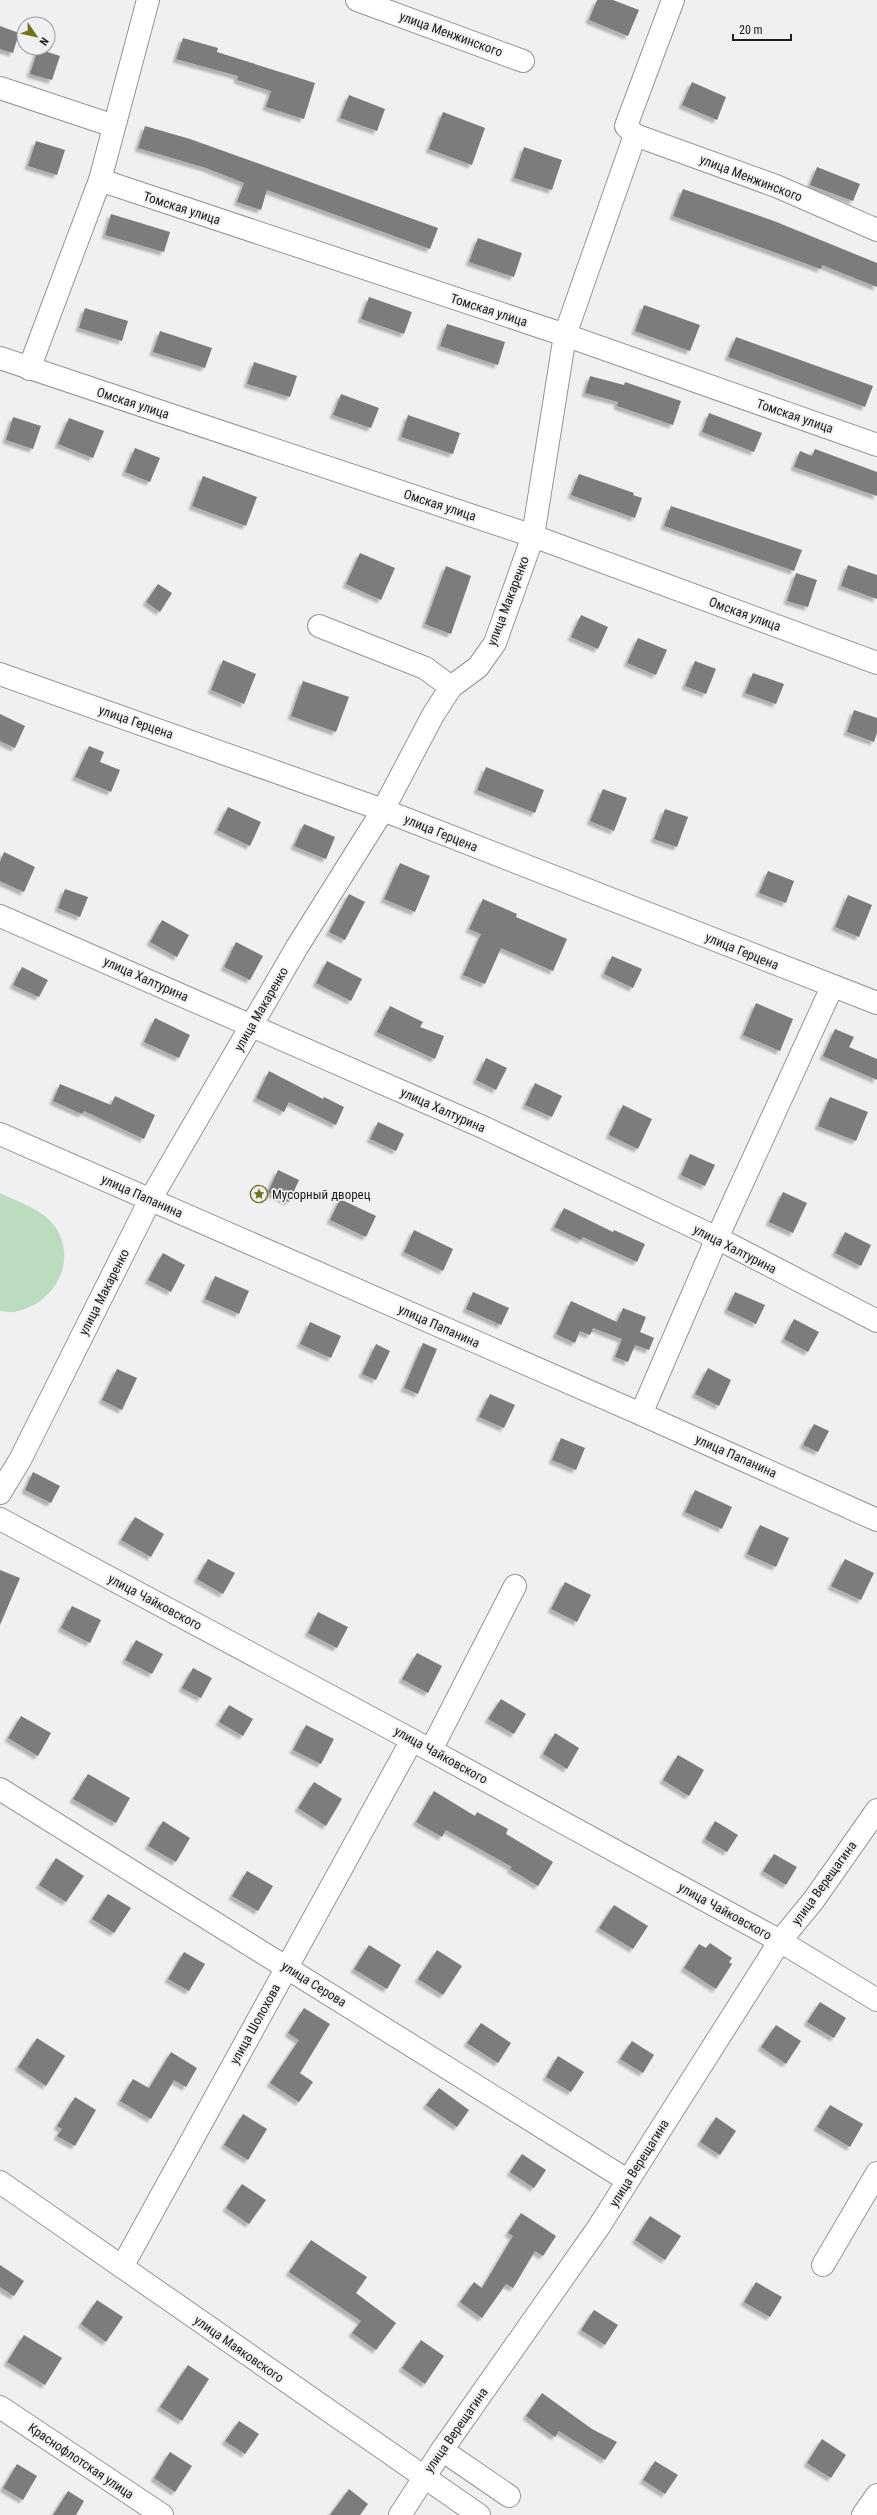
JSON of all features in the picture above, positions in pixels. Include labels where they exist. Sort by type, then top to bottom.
[{"type":"street","points":[[28,369],[100,180],[148,0]]},
{"type":"street","name":"улица Макаренко","points":[[0,1493],[20,1460],[150,1200],[297,947],[383,810],[433,715],[451,687],[478,667],[495,643],[533,536],[565,335],[673,0]]},
{"type":"street","name":"улица Менжинского","points":[[364,1],[523,61]]},
{"type":"street","points":[[0,88],[114,126]]},
{"type":"street","name":"улица Менжинского","points":[[630,130],[776,186],[877,230]]},
{"type":"street","name":"Томская улица","points":[[100,180],[565,335],[877,445]]},
{"type":"street","name":"Омская улица","points":[[0,358],[28,369],[533,536],[877,663]]},
{"type":"street","points":[[319,626],[425,668],[451,687]]},
{"type":"street","name":"улица Герцена","points":[[0,674],[383,810],[877,1004]]},
{"type":"street","name":"улица Халтурина","points":[[0,916],[485,1128],[717,1238],[877,1321]]},
{"type":"street","points":[[641,1414],[717,1238],[832,987]]},
{"type":"street","name":"улица Папанина","points":[[0,1134],[641,1414],[877,1520]]},
{"type":"street","name":"улица Чайковского","points":[[0,1519],[421,1745],[780,1941],[877,2000]]},
{"type":"street","name":"улица Шолохова","points":[[122,2267],[287,1967],[515,1586]]},
{"type":"street","name":"улица Серова","points":[[0,1789],[627,2180]]},
{"type":"street","name":"улица Верещагина","points":[[400,2515],[442,2450],[598,2228],[627,2180],[780,1941],[813,1901],[877,1810]]},
{"type":"street","points":[[823,2265],[877,2173]]},
{"type":"street","name":"улица Маяковского","points":[[0,2182],[423,2478],[479,2515]]},
{"type":"street","name":"Краснофлотская улица","points":[[0,2407],[162,2515]]},
{"type":"street","points":[[442,2450],[509,2496]]},
{"type":"street","points":[[863,2515],[877,2495]]},
{"type":"green space","points":[[0,1193],[21,1202],[48,1219],[61,1237],[64,1250],[64,1264],[60,1276],[53,1288],[44,1298],[32,1306],[14,1312],[0,1311]]},
{"type":"building","points":[[597,0],[613,0],[639,10],[628,36],[589,20]]},
{"type":"building","points":[[0,26],[16,32],[16,43],[13,53],[0,49]]},
{"type":"building","points":[[183,38],[218,48],[217,52],[315,83],[304,119],[266,107],[271,91],[237,80],[238,76],[176,59]]},
{"type":"building","points":[[56,55],[60,56],[52,80],[30,74],[36,56],[56,56]]},
{"type":"building","points":[[692,82],[726,97],[717,120],[682,105]]},
{"type":"building","points":[[349,95],[385,109],[377,131],[340,118]]},
{"type":"building","points":[[443,112],[485,128],[472,165],[429,149]]},
{"type":"building","points":[[145,126],[190,139],[438,228],[430,249],[267,190],[261,210],[237,202],[244,183],[206,168],[138,148]]},
{"type":"building","points":[[36,141],[65,150],[57,175],[28,166]]},
{"type":"building","points":[[524,147],[562,160],[552,190],[514,178]]},
{"type":"building","points":[[817,167],[860,184],[853,201],[810,185]]},
{"type":"building","points":[[683,189],[774,221],[877,263],[877,287],[822,265],[821,269],[673,216]]},
{"type":"building","points":[[111,214],[170,232],[164,252],[105,235]]},
{"type":"building","points":[[478,238],[522,253],[514,277],[469,262]]},
{"type":"building","points":[[369,297],[412,312],[404,334],[361,319]]},
{"type":"building","points":[[644,305],[700,325],[690,351],[635,331]]},
{"type":"building","points":[[85,308],[128,321],[122,341],[79,328]]},
{"type":"building","points":[[447,324],[505,342],[498,365],[440,346]]},
{"type":"building","points":[[160,331],[212,348],[205,368],[153,352]]},
{"type":"building","points":[[736,337],[873,386],[865,407],[728,357]]},
{"type":"building","points":[[254,362],[297,376],[290,397],[247,384]]},
{"type":"building","points":[[590,376],[624,385],[625,382],[681,401],[673,425],[617,406],[618,402],[585,393]]},
{"type":"building","points":[[341,394],[379,408],[371,428],[333,415]]},
{"type":"building","points":[[709,413],[762,433],[754,452],[702,432]]},
{"type":"building","points":[[408,415],[460,433],[453,454],[401,437]]},
{"type":"building","points":[[13,417],[41,426],[33,449],[6,440]]},
{"type":"building","points":[[69,418],[104,431],[93,458],[58,444]]},
{"type":"building","points":[[135,448],[160,458],[150,482],[125,472]]},
{"type":"building","points":[[815,449],[877,472],[877,496],[794,467],[800,451],[812,456]]},
{"type":"building","points":[[579,474],[634,493],[633,495],[642,498],[635,518],[571,495]]},
{"type":"building","points":[[203,476],[257,497],[246,526],[192,506]]},
{"type":"building","points":[[671,506],[802,550],[794,571],[664,526]]},
{"type":"building","points":[[360,553],[395,568],[381,600],[346,584]]},
{"type":"building","points":[[848,565],[877,575],[877,599],[841,586]]},
{"type":"building","points":[[446,566],[471,576],[451,634],[425,624]]},
{"type":"building","points":[[796,573],[817,580],[808,607],[787,601]]},
{"type":"building","points":[[158,584],[172,593],[160,612],[146,602]]},
{"type":"building","points":[[581,615],[608,627],[598,649],[571,637]]},
{"type":"building","points":[[638,638],[667,650],[656,675],[627,663]]},
{"type":"building","points":[[223,660],[256,674],[244,704],[211,690]]},
{"type":"building","points":[[695,661],[716,669],[706,694],[685,686]]},
{"type":"building","points":[[753,673],[784,684],[776,704],[745,693]]},
{"type":"building","points":[[303,681],[349,697],[336,732],[291,716]]},
{"type":"building","points":[[854,710],[877,718],[877,733],[874,742],[847,732]]},
{"type":"building","points":[[0,714],[25,726],[15,748],[0,741]]},
{"type":"building","points":[[89,746],[104,752],[100,762],[120,770],[111,792],[75,777]]},
{"type":"building","points":[[486,767],[544,790],[535,813],[477,790]]},
{"type":"building","points":[[603,789],[627,798],[614,831],[590,821]]},
{"type":"building","points":[[228,807],[261,822],[250,846],[217,830]]},
{"type":"building","points":[[665,809],[688,817],[677,847],[654,839]]},
{"type":"building","points":[[304,824],[335,837],[326,859],[294,846]]},
{"type":"building","points":[[4,852],[35,867],[24,892],[0,881],[0,862]]},
{"type":"building","points":[[400,863],[430,876],[415,912],[384,899]]},
{"type":"building","points":[[768,871],[794,881],[786,903],[759,893]]},
{"type":"building","points":[[65,889],[88,897],[80,917],[58,908]]},
{"type":"building","points":[[349,894],[365,902],[345,940],[329,932]]},
{"type":"building","points":[[848,895],[872,905],[859,937],[835,927]]},
{"type":"building","points":[[483,899],[517,914],[516,917],[567,939],[553,971],[501,948],[485,984],[463,975],[481,934],[469,929]]},
{"type":"building","points":[[162,920],[189,935],[177,957],[150,942]]},
{"type":"building","points":[[236,942],[263,956],[250,980],[224,967]]},
{"type":"building","points":[[612,956],[642,969],[633,988],[604,974]]},
{"type":"building","points":[[327,961],[362,979],[351,1001],[316,983]]},
{"type":"building","points":[[22,967],[48,980],[39,997],[13,985]]},
{"type":"building","points":[[756,1003],[793,1019],[780,1051],[743,1035]]},
{"type":"building","points":[[390,1006],[423,1022],[420,1027],[444,1036],[435,1059],[377,1032]]},
{"type":"building","points":[[155,1018],[190,1035],[179,1058],[144,1042]]},
{"type":"building","points":[[835,1029],[854,1037],[849,1047],[877,1059],[877,1080],[823,1056]]},
{"type":"building","points":[[486,1058],[507,1068],[496,1090],[476,1080]]},
{"type":"building","points":[[269,1071],[323,1099],[324,1097],[344,1107],[336,1125],[289,1102],[284,1112],[256,1098]]},
{"type":"building","points":[[535,1083],[562,1096],[552,1117],[525,1105]]},
{"type":"building","points":[[60,1084],[111,1105],[115,1096],[155,1115],[144,1139],[84,1111],[82,1114],[53,1101]]},
{"type":"building","points":[[830,1097],[868,1112],[856,1141],[818,1126]]},
{"type":"building","points":[[623,1105],[652,1119],[638,1149],[609,1135]]},
{"type":"building","points":[[378,1122],[404,1134],[396,1151],[370,1139]]},
{"type":"building","points":[[690,1154],[715,1165],[705,1186],[681,1175]]},
{"type":"building","points":[[278,1170],[299,1180],[289,1202],[268,1192]]},
{"type":"building","points":[[783,1192],[807,1203],[793,1233],[769,1222]]},
{"type":"building","points":[[340,1199],[376,1216],[366,1237],[330,1220]]},
{"type":"building","points":[[564,1208],[613,1232],[614,1230],[645,1244],[637,1262],[583,1237],[581,1240],[554,1227]]},
{"type":"building","points":[[414,1230],[453,1249],[443,1271],[404,1252]]},
{"type":"building","points":[[845,1232],[871,1245],[861,1266],[835,1253]]},
{"type":"building","points":[[163,1253],[185,1265],[171,1292],[148,1280]]},
{"type":"building","points":[[215,1276],[249,1291],[239,1314],[205,1299]]},
{"type":"building","points":[[473,1292],[509,1308],[501,1325],[466,1309]]},
{"type":"building","points":[[735,1292],[765,1305],[756,1324],[727,1310]]},
{"type":"building","points":[[571,1301],[617,1322],[623,1308],[646,1317],[640,1332],[654,1338],[649,1350],[635,1345],[628,1362],[615,1357],[622,1339],[593,1328],[590,1335],[580,1331],[575,1343],[556,1334]]},
{"type":"building","points":[[794,1319],[819,1332],[808,1352],[784,1339]]},
{"type":"building","points":[[310,1322],[341,1336],[331,1358],[300,1344]]},
{"type":"building","points":[[423,1343],[437,1349],[418,1394],[404,1388]]},
{"type":"building","points":[[376,1344],[390,1351],[376,1380],[362,1374]]},
{"type":"building","points":[[708,1368],[731,1380],[719,1406],[695,1394]]},
{"type":"building","points":[[117,1369],[137,1378],[122,1410],[102,1400]]},
{"type":"building","points":[[490,1394],[515,1405],[504,1428],[479,1417]]},
{"type":"building","points":[[814,1424],[829,1431],[818,1452],[803,1445]]},
{"type":"building","points":[[561,1438],[585,1448],[576,1470],[552,1460]]},
{"type":"building","points":[[33,1472],[60,1486],[51,1503],[25,1490]]},
{"type":"building","points":[[695,1490],[732,1507],[722,1529],[685,1512]]},
{"type":"building","points":[[135,1517],[164,1534],[151,1557],[121,1540]]},
{"type":"building","points":[[760,1525],[789,1538],[776,1567],[747,1554]]},
{"type":"building","points":[[208,1559],[235,1573],[223,1594],[197,1579]]},
{"type":"building","points":[[845,1559],[874,1573],[861,1600],[831,1586]]},
{"type":"building","points":[[0,1570],[20,1578],[0,1625]]},
{"type":"building","points":[[565,1582],[591,1595],[577,1622],[551,1609]]},
{"type":"building","points":[[72,1606],[101,1620],[90,1643],[61,1628]]},
{"type":"building","points":[[318,1612],[348,1627],[337,1648],[308,1633]]},
{"type":"building","points":[[136,1640],[163,1654],[152,1674],[125,1660]]},
{"type":"building","points":[[417,1653],[442,1666],[428,1693],[402,1679]]},
{"type":"building","points":[[193,1668],[212,1678],[201,1698],[182,1688]]},
{"type":"building","points":[[501,1699],[526,1714],[514,1734],[488,1719]]},
{"type":"building","points":[[229,1705],[253,1719],[243,1736],[219,1722]]},
{"type":"building","points":[[21,1716],[51,1733],[38,1756],[8,1738]]},
{"type":"building","points":[[306,1725],[334,1739],[321,1764],[293,1750]]},
{"type":"building","points":[[555,1733],[579,1748],[567,1769],[543,1754]]},
{"type":"building","points":[[678,1755],[704,1770],[689,1796],[663,1780]]},
{"type":"building","points":[[88,1774],[130,1798],[116,1823],[73,1799]]},
{"type":"building","points":[[314,1782],[342,1799],[326,1826],[298,1808]]},
{"type":"building","points":[[434,1791],[475,1816],[477,1812],[508,1829],[506,1834],[553,1862],[538,1886],[510,1869],[512,1867],[446,1830],[442,1837],[416,1822]]},
{"type":"building","points":[[163,1821],[190,1838],[176,1862],[148,1846]]},
{"type":"building","points":[[715,1821],[738,1835],[727,1852],[705,1839]]},
{"type":"building","points":[[774,1854],[797,1867],[786,1885],[763,1871]]},
{"type":"building","points":[[56,1858],[84,1876],[66,1902],[39,1885]]},
{"type":"building","points":[[247,1871],[273,1886],[258,1911],[232,1896]]},
{"type":"building","points":[[108,1894],[131,1908],[114,1933],[92,1919]]},
{"type":"building","points":[[614,1905],[648,1926],[633,1949],[599,1928]]},
{"type":"building","points":[[710,1943],[732,1958],[729,1962],[732,1964],[716,1989],[684,1968],[699,1944],[706,1948]]},
{"type":"building","points":[[369,1945],[401,1965],[387,1989],[354,1969]]},
{"type":"building","points":[[437,1950],[462,1966],[443,1995],[418,1979]]},
{"type":"building","points":[[184,1952],[205,1964],[189,1991],[168,1979]]},
{"type":"building","points":[[820,2002],[846,2018],[834,2038],[807,2022]]},
{"type":"building","points":[[304,2008],[330,2024],[300,2073],[313,2082],[299,2102],[270,2083],[299,2040],[288,2033]]},
{"type":"building","points":[[481,2023],[511,2043],[498,2063],[467,2043]]},
{"type":"building","points":[[776,2025],[801,2041],[786,2064],[761,2047]]},
{"type":"building","points":[[37,2038],[65,2056],[46,2086],[18,2067]]},
{"type":"building","points":[[632,2041],[654,2055],[643,2073],[620,2059]]},
{"type":"building","points":[[171,2052],[197,2068],[186,2087],[174,2080],[151,2119],[120,2101],[133,2079],[149,2088]]},
{"type":"building","points":[[558,2056],[584,2072],[571,2092],[546,2077]]},
{"type":"building","points":[[439,2088],[469,2110],[457,2127],[426,2105]]},
{"type":"building","points":[[75,2097],[96,2110],[75,2146],[57,2136],[62,2129],[57,2126]]},
{"type":"building","points":[[830,2105],[863,2124],[850,2147],[817,2127]]},
{"type":"building","points":[[243,2114],[267,2129],[248,2160],[224,2145]]},
{"type":"building","points":[[716,2117],[736,2131],[720,2155],[700,2142]]},
{"type":"building","points":[[522,2154],[546,2170],[534,2188],[510,2172]]},
{"type":"building","points":[[242,2184],[266,2200],[249,2224],[226,2208]]},
{"type":"building","points":[[521,2213],[556,2236],[543,2256],[535,2251],[513,2288],[506,2284],[482,2318],[460,2302],[474,2282],[482,2288],[513,2236],[508,2233]]},
{"type":"building","points":[[650,2216],[681,2236],[665,2260],[635,2240]]},
{"type":"building","points":[[311,2240],[367,2277],[356,2293],[396,2323],[376,2350],[352,2333],[361,2321],[289,2272]]},
{"type":"building","points":[[0,2265],[24,2281],[14,2296],[0,2287]]},
{"type":"building","points":[[756,2282],[782,2297],[770,2317],[744,2302]]},
{"type":"building","points":[[97,2300],[123,2317],[106,2342],[81,2324]]},
{"type":"building","points":[[594,2310],[618,2325],[605,2345],[581,2330]]},
{"type":"building","points":[[24,2335],[62,2358],[45,2385],[7,2362]]},
{"type":"building","points":[[421,2340],[444,2356],[425,2384],[402,2368]]},
{"type":"building","points":[[188,2365],[209,2379],[182,2421],[160,2407]]},
{"type":"building","points":[[542,2393],[592,2429],[617,2442],[605,2460],[559,2431],[555,2437],[526,2416]]},
{"type":"building","points":[[239,2421],[259,2434],[245,2454],[225,2441]]},
{"type":"building","points":[[822,2439],[846,2455],[831,2478],[807,2463]]},
{"type":"building","points":[[170,2452],[192,2466],[175,2492],[154,2478]]},
{"type":"building","points":[[655,2461],[678,2475],[665,2494],[643,2480]]},
{"type":"building","points":[[17,2464],[37,2476],[23,2500],[3,2488]]},
{"type":"building","points":[[349,2489],[368,2504],[360,2515],[330,2515]]},
{"type":"building","points":[[68,2491],[84,2501],[76,2515],[53,2515]]},
{"type":"place","name":"Мусорный дворец","points":[[259,1194]]}]
